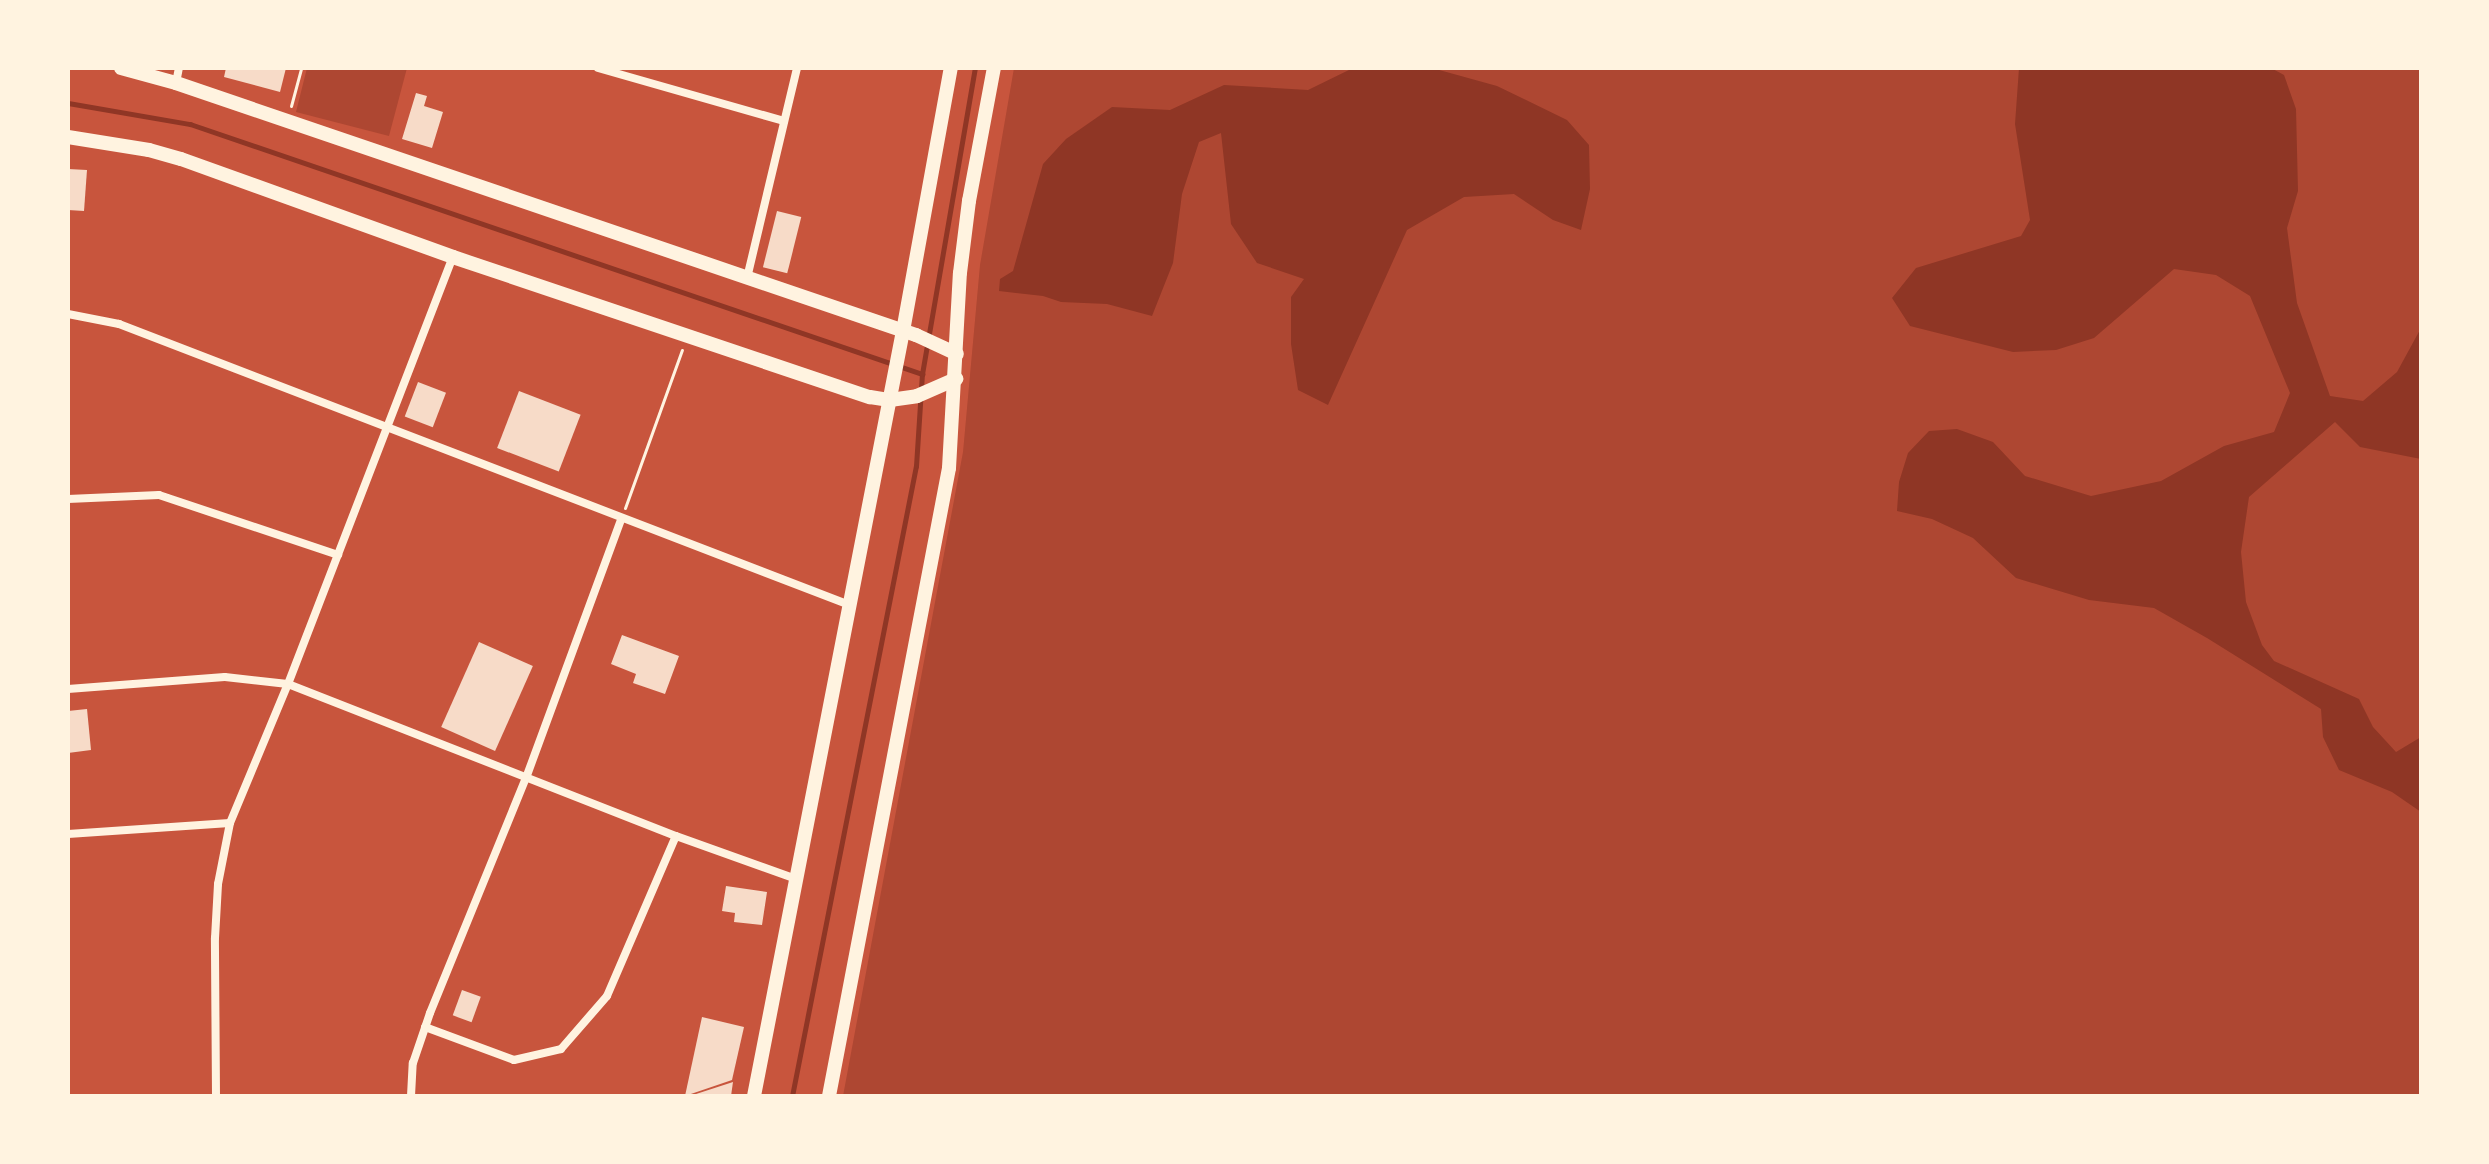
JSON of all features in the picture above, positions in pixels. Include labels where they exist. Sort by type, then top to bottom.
[{"type":"main road","points":[[121,68],[177,75],[290,122],[910,333],[951,350]]},
{"type":"main road","points":[[754,1096],[847,604],[896,399],[893,382],[900,348],[910,333],[951,68]]},
{"type":"main road","points":[[829,1096],[949,468],[956,379],[951,350],[969,201],[994,68]]},
{"type":"main road","points":[[68,137],[149,150],[181,159],[453,257],[870,397],[896,399],[932,392],[956,379]]},
{"type":"street","points":[[598,68],[784,121]]},
{"type":"street","points":[[747,279],[797,68]]},
{"type":"street","points":[[216,1096],[218,884],[230,823],[288,684],[453,257]]},
{"type":"street","points":[[68,314],[119,324],[387,426],[621,520],[847,604]]},
{"type":"street","points":[[68,499],[159,495],[338,555]]},
{"type":"street","points":[[411,1096],[413,1063],[425,1027],[526,778],[621,520]]},
{"type":"street","points":[[68,689],[225,677],[288,684],[676,836],[796,879]]},
{"type":"street","points":[[68,834],[230,823]]},
{"type":"street","points":[[425,1027],[514,1060],[561,1049],[607,996],[676,836]]},
{"type":"path","points":[[290,122],[301,68]]},
{"type":"path","points":[[621,520],[687,334]]},
{"type":"shaded area","points":[[307,68],[407,68],[389,136],[296,112]]},
{"type":"shaded area","points":[[1014,68],[2421,68],[2421,1096],[843,1096],[963,452],[980,265]]},
{"type":"shaded area","points":[[1353,68],[1432,68],[1497,86],[1567,120],[1589,145],[1590,189],[1581,230],[1553,220],[1514,194],[1464,197],[1407,230],[1328,405],[1298,390],[1291,344],[1291,297],[1304,279],[1257,263],[1231,224],[1221,133],[1199,142],[1182,194],[1173,263],[1152,316],[1107,304],[1061,302],[1043,296],[999,291],[1000,279],[1013,271],[1043,164],[1066,139],[1112,107],[1170,110],[1224,85],[1308,90]]},
{"type":"shaded area","points":[[2019,68],[2271,68],[2284,75],[2296,109],[2298,191],[2287,228],[2297,303],[2330,396],[2363,401],[2397,372],[2421,328],[2421,459],[2360,447],[2335,422],[2249,497],[2241,552],[2246,602],[2262,645],[2274,661],[2359,699],[2373,727],[2396,752],[2421,737],[2421,812],[2392,792],[2339,770],[2323,737],[2321,709],[2207,638],[2154,608],[2089,600],[2016,578],[1973,538],[1932,519],[1897,511],[1899,482],[1908,453],[1929,431],[1957,429],[1993,442],[2025,476],[2091,496],[2161,481],[2224,446],[2274,432],[2290,393],[2250,296],[2216,275],[2174,269],[2094,338],[2056,350],[2013,352],[1910,326],[1892,298],[1916,268],[2021,236],[2030,220],[2015,124]]},
{"type":"building","points":[[226,68],[286,68],[280,92],[224,77]]},
{"type":"building","points":[[416,93],[427,96],[424,106],[443,112],[432,148],[402,139]]},
{"type":"building","points":[[68,169],[87,170],[84,211],[68,210]]},
{"type":"building","points":[[777,211],[801,217],[787,273],[763,267]]},
{"type":"building","points":[[418,382],[446,393],[433,427],[405,417]]},
{"type":"building","points":[[519,391],[581,415],[559,472],[497,448]]},
{"type":"building","points":[[622,635],[679,656],[665,694],[633,683],[636,674],[611,664]]},
{"type":"building","points":[[479,642],[533,666],[495,751],[441,727]]},
{"type":"building","points":[[87,709],[91,750],[68,753],[68,711]]},
{"type":"building","points":[[726,886],[767,892],[762,925],[734,922],[735,913],[722,911]]},
{"type":"building","points":[[462,990],[481,997],[472,1022],[453,1015]]},
{"type":"building","points":[[702,1017],[744,1027],[732,1080],[685,1096]]},
{"type":"building","points":[[733,1082],[731,1096],[693,1096],[693,1095]]},
{"type":"waterway","points":[[792,1096],[916,466],[922,374],[975,68]]},
{"type":"waterway","points":[[68,103],[190,124],[922,374]]}]
